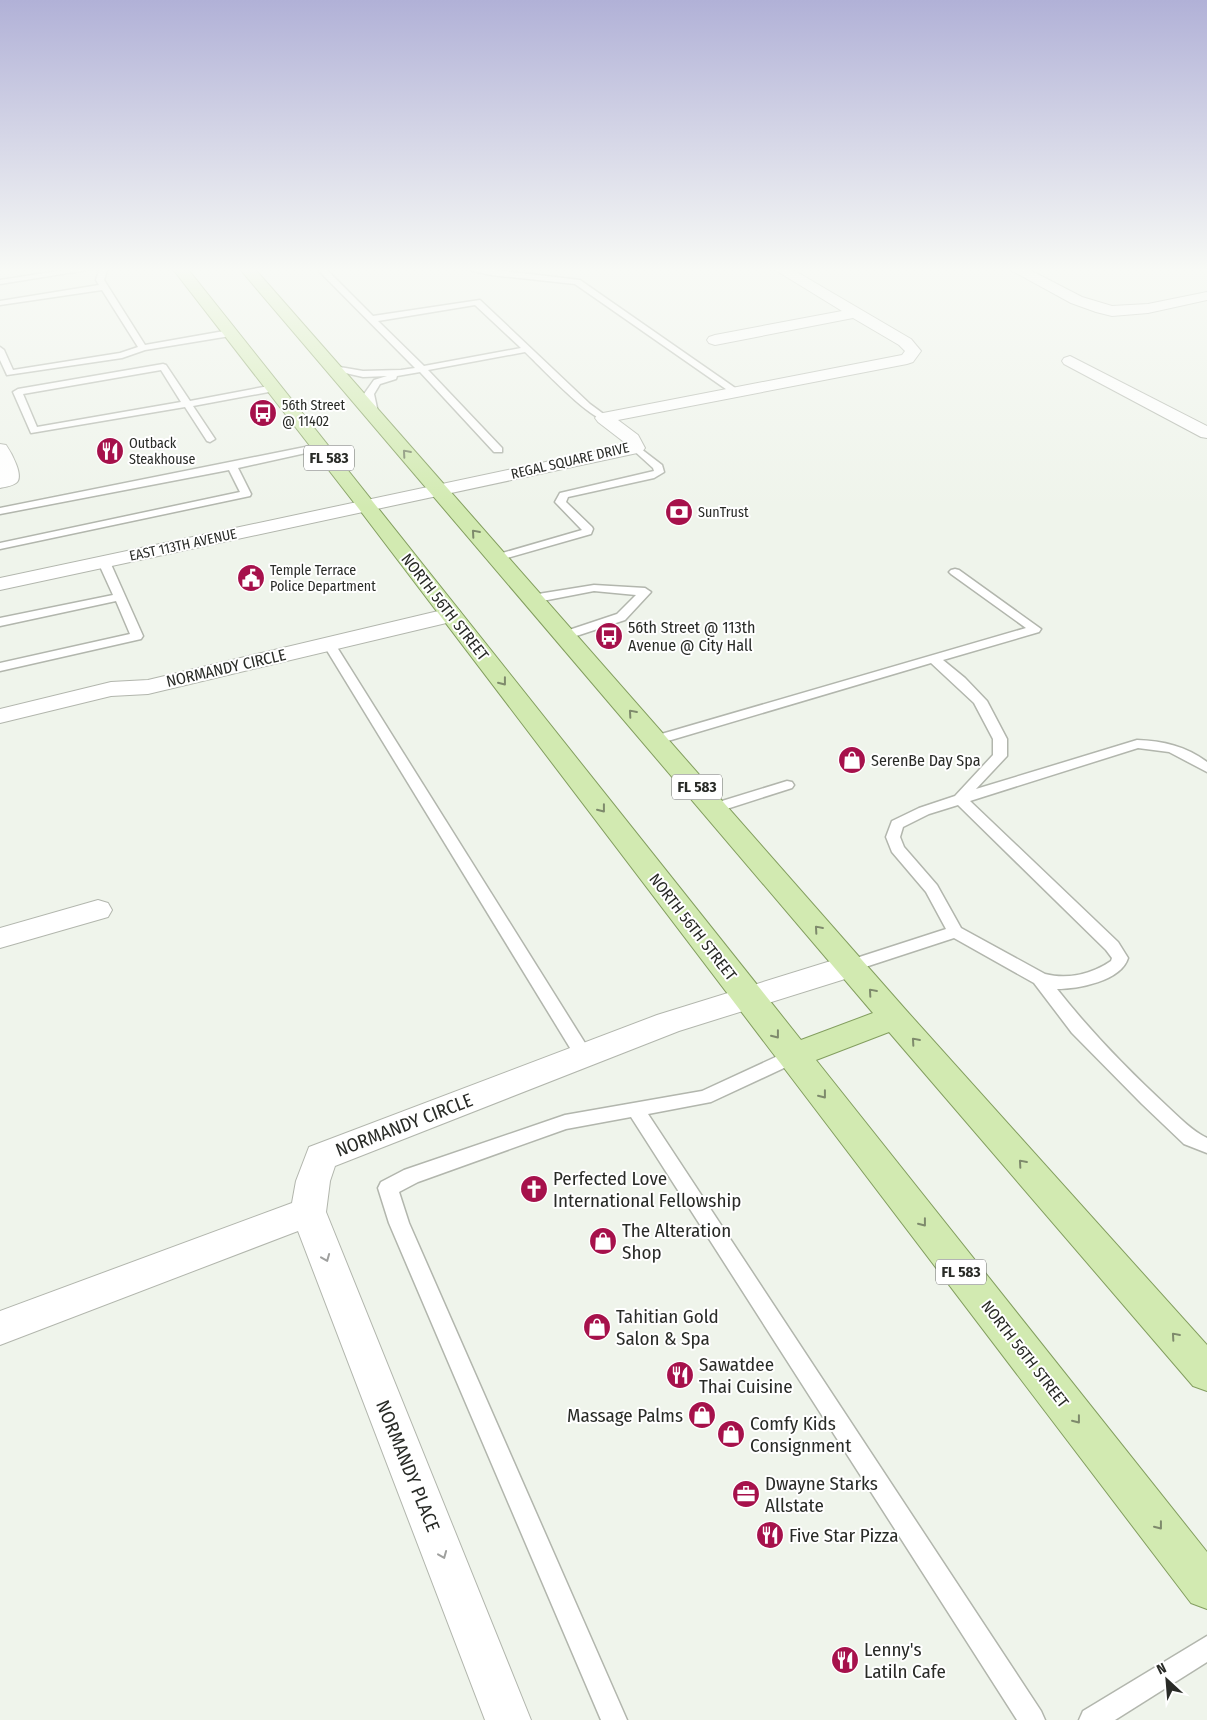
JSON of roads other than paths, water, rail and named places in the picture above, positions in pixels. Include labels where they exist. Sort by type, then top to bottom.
[{"type":"main road","name":"NORTH 56TH STREET","points":[[242,348],[1207,1587]]},
{"type":"main road","name":"FL 583","points":[[315,348],[894,1017],[1207,1373]]},
{"type":"main road","points":[[793,1056],[894,1017]]},
{"type":"street","points":[[604,418],[907,359],[913,350],[911,348]]},
{"type":"street","points":[[1070,361],[1207,433]]},
{"type":"street","name":"REGAL SQUARE DRIVE","points":[[366,506],[636,448],[632,440],[604,418]]},
{"type":"street","points":[[0,449],[10,472],[10,479],[0,482]]},
{"type":"street","name":"EAST 113TH AVENUE","points":[[0,584],[366,506]]},
{"type":"street","name":"NORMANDY CIRCLE","points":[[0,716],[111,689],[148,687],[451,615]]},
{"type":"street","points":[[0,938],[98,910]]},
{"type":"street","name":"NORMANDY CIRCLE","points":[[308,1212],[312,1181],[321,1157],[668,1023],[850,966]]},
{"type":"street","points":[[0,1328],[308,1212]]},
{"type":"street","name":"NORMANDY PLACE","points":[[308,1212],[508,1720]]},
{"type":"lane","points":[[0,350],[10,373],[122,355],[143,348]]},
{"type":"lane","points":[[402,348],[498,450]]},
{"type":"lane","points":[[673,348],[736,392]]},
{"type":"lane","points":[[331,367],[363,374],[401,372],[527,349],[587,406],[604,418]]},
{"type":"lane","points":[[210,439],[188,404],[162,367],[18,392],[34,431],[188,404],[274,388]]},
{"type":"lane","points":[[374,417],[369,394],[377,382],[392,378],[401,372]]},
{"type":"lane","points":[[0,511],[320,447]]},
{"type":"lane","points":[[496,558],[587,532],[588,529],[560,502],[561,498],[564,495],[654,475],[659,472],[658,467],[636,448]]},
{"type":"lane","points":[[0,546],[246,494],[232,466]]},
{"type":"lane","points":[[0,667],[137,636],[104,562]]},
{"type":"lane","points":[[656,740],[1035,629],[955,572]]},
{"type":"lane","points":[[532,599],[594,588],[645,592],[621,617],[564,636]]},
{"type":"lane","points":[[0,622],[120,597]]},
{"type":"lane","points":[[329,644],[584,1056]]},
{"type":"lane","points":[[934,659],[960,681],[980,702],[1000,738],[1000,756],[960,798]]},
{"type":"lane","points":[[960,798],[1112,946],[1120,958],[1118,964],[1111,969],[1076,983],[1055,983],[1040,979],[956,932],[932,889],[897,849],[893,837],[897,824],[924,811],[960,798],[1137,744],[1154,744],[1188,753],[1207,768]]},
{"type":"lane","points":[[714,808],[787,785]]},
{"type":"lane","points":[[850,966],[956,932]]},
{"type":"lane","points":[[1040,979],[1078,1028],[1138,1089],[1191,1139],[1207,1146]]},
{"type":"lane","points":[[614,1720],[399,1223],[388,1188],[411,1176],[565,1122],[705,1096],[793,1056]]},
{"type":"lane","points":[[636,1109],[1032,1720]]},
{"type":"lane","points":[[1092,1720],[1207,1648]]},
{"type":"place","name":"56th Street @ 11402","points":[[263,413]]},
{"type":"place","name":"Outback Steakhouse","points":[[110,451]]},
{"type":"place","name":"SunTrust","points":[[679,512]]},
{"type":"place","name":"Temple Terrace Police Department","points":[[251,578]]},
{"type":"place","name":"56th Street @ 113th Avenue @ City Hall","points":[[609,636]]},
{"type":"place","name":"SerenBe Day Spa","points":[[852,760]]},
{"type":"place","name":"Perfected Love International Fellowship","points":[[534,1189]]},
{"type":"place","name":"The Alteration Shop","points":[[603,1241]]},
{"type":"place","name":"Tahitian Gold Salon & Spa","points":[[597,1327]]},
{"type":"place","name":"Sawatdee Thai Cuisine","points":[[680,1375]]},
{"type":"place","name":"Massage Palms","points":[[702,1415]]},
{"type":"place","name":"Comfy Kids Consignment","points":[[731,1434]]},
{"type":"place","name":"Dwayne Starks Allstate","points":[[746,1494]]},
{"type":"place","name":"Five Star Pizza","points":[[770,1535]]},
{"type":"place","name":"Lenny's Latiln Cafe","points":[[845,1660]]}]
